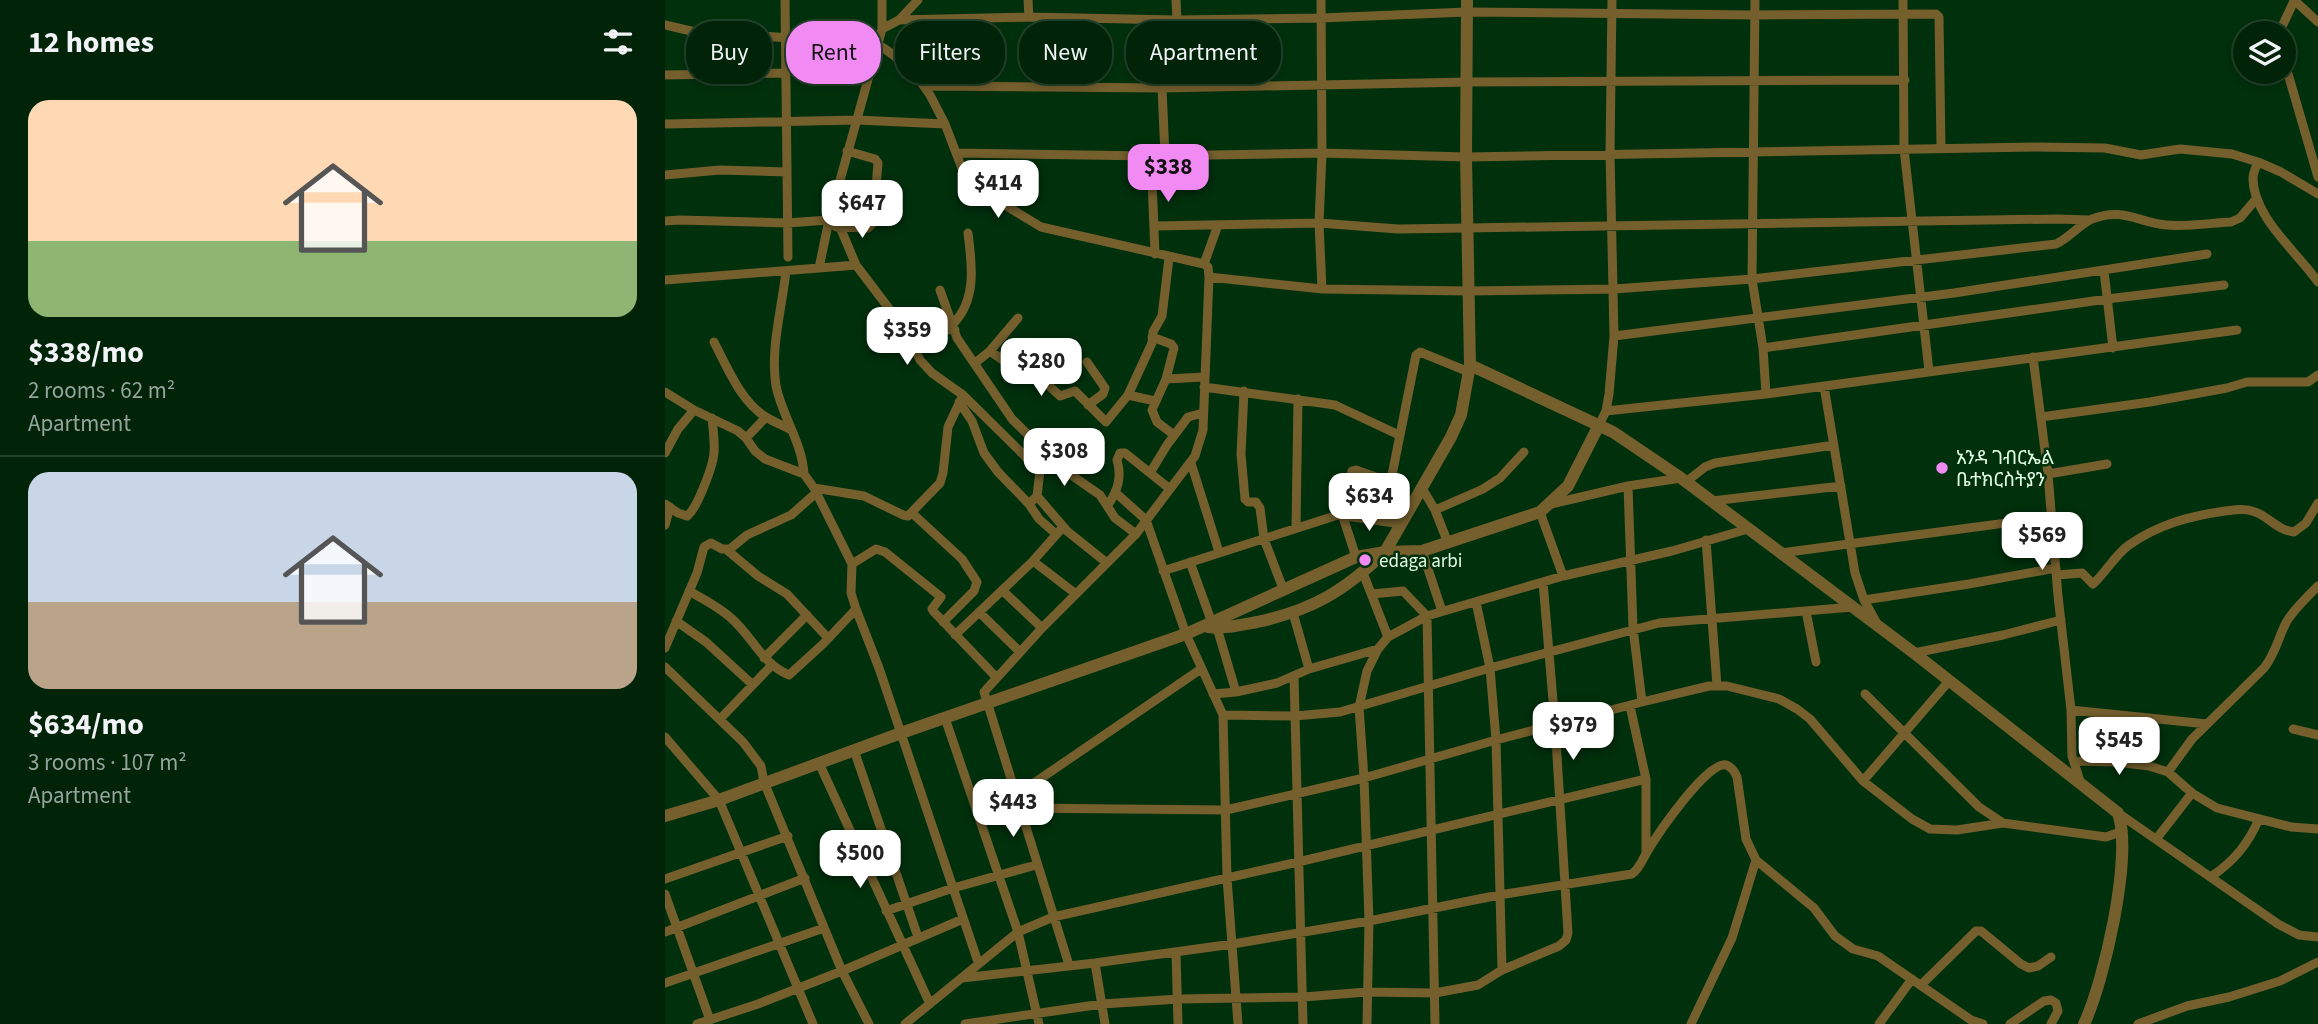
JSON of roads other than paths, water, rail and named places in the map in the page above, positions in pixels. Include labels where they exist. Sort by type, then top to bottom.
[{"type":"street","points":[[785,0],[788,257]]},
{"type":"street","points":[[881,33],[882,0]]},
{"type":"street","points":[[882,29],[899,20],[918,0]]},
{"type":"street","points":[[1028,0],[1029,18]]},
{"type":"street","points":[[1176,0],[1180,86]]},
{"type":"street","points":[[1321,0],[1322,153],[1319,223],[1322,289]]},
{"type":"street","points":[[1546,508],[1568,486],[1606,411],[1614,335],[1612,0]]},
{"type":"street","points":[[1755,0],[1752,279],[1763,348],[1766,394]]},
{"type":"street","points":[[1903,0],[1904,149],[1929,371]]},
{"type":"street","points":[[2285,21],[2294,1],[2318,22]]},
{"type":"street","points":[[899,20],[1321,18],[1467,6],[1612,14],[1935,14],[1939,18],[1941,148]]},
{"type":"street","points":[[1211,626],[1293,613],[1337,592],[1363,573],[1385,552],[1461,415],[1469,368],[1467,6]]},
{"type":"street","points":[[665,25],[691,32],[785,37]]},
{"type":"street","points":[[881,47],[902,60],[924,86],[946,124],[971,184],[1032,223],[1051,230],[1208,267],[1201,440],[1191,463],[1136,534],[1042,628],[983,692],[1069,965]]},
{"type":"street","points":[[665,75],[785,73]]},
{"type":"street","points":[[924,86],[1162,88],[1468,82],[1905,80]]},
{"type":"street","points":[[819,268],[847,151],[867,84]]},
{"type":"street","points":[[2291,84],[2318,177]]},
{"type":"street","points":[[1162,88],[1165,156]]},
{"type":"street","points":[[665,124],[857,120],[946,124]]},
{"type":"street","points":[[957,153],[1151,156],[1322,153],[1466,157],[1941,148],[2105,148],[2141,155],[2180,149],[2232,154],[2257,162],[2318,194]]},
{"type":"street","points":[[666,220],[828,224],[840,228],[868,228],[871,226],[877,160],[847,151]]},
{"type":"street","points":[[1151,156],[1156,254]]},
{"type":"street","points":[[2257,162],[2253,177],[2257,198],[2279,237],[2318,282]]},
{"type":"street","points":[[665,175],[720,170],[786,172]]},
{"type":"street","points":[[1155,226],[1319,223],[1398,229],[2089,220],[2123,214],[2164,225],[2231,222],[2240,218],[2257,198]]},
{"type":"street","points":[[1209,277],[1322,289],[1614,289],[1752,279],[2056,244],[2089,220]]},
{"type":"street","points":[[1204,264],[1218,225]]},
{"type":"street","points":[[840,228],[856,264],[903,327],[925,366],[1000,431],[1040,471],[1037,496],[1029,504]]},
{"type":"street","points":[[954,327],[964,310],[969,293],[971,273],[968,233]]},
{"type":"street","points":[[1614,335],[1921,297],[2207,254]]},
{"type":"street","points":[[990,351],[1014,368],[1031,369],[1060,396],[1075,391],[1106,422],[1128,395],[1152,343],[1163,313],[1168,258]]},
{"type":"street","points":[[665,280],[856,264]]},
{"type":"street","points":[[786,271],[775,372],[782,408],[803,459],[804,474],[815,490],[852,564],[851,593],[856,609],[978,962]]},
{"type":"street","points":[[2104,271],[2113,348]]},
{"type":"street","points":[[1763,348],[2224,285]]},
{"type":"street","points":[[940,290],[960,343],[1013,419],[1064,470],[1100,495],[1115,518],[1136,534]]},
{"type":"street","points":[[975,363],[990,351],[1019,318]]},
{"type":"street","points":[[903,327],[954,327]]},
{"type":"street","points":[[1606,411],[1766,394],[2237,330]]},
{"type":"street","points":[[1152,337],[1174,346],[1166,379],[1152,410],[1155,420],[1174,435]]},
{"type":"street","points":[[714,342],[751,404],[766,417],[791,429]]},
{"type":"street","points":[[1383,520],[1417,353],[1469,368],[1599,425],[1683,480],[1780,554],[1858,603],[1878,626],[2080,780],[2119,813],[2287,929],[2318,937]]},
{"type":"street","points":[[2033,356],[2048,474],[2074,761],[2080,780]]},
{"type":"street","points":[[1087,362],[1105,388],[1103,394],[1088,405]]},
{"type":"street","points":[[2041,418],[2150,402],[2227,388],[2238,383],[2308,382],[2318,375]]},
{"type":"street","points":[[1166,379],[1204,382],[1335,405],[1399,435]]},
{"type":"street","points":[[1824,386],[1858,603]]},
{"type":"street","points":[[1244,391],[1241,454],[1245,499],[1248,502],[1256,502],[1260,508],[1264,539],[1284,591]]},
{"type":"street","points":[[665,392],[694,410],[738,431],[765,460],[804,474]]},
{"type":"street","points":[[1128,395],[1156,401]]},
{"type":"street","points":[[961,398],[984,453],[1039,519],[1107,563]]},
{"type":"street","points":[[815,490],[865,496],[903,515],[912,513],[940,483],[948,427],[961,398]]},
{"type":"street","points":[[1296,528],[1297,399]]},
{"type":"street","points":[[665,453],[678,429],[694,410]]},
{"type":"street","points":[[1150,473],[1188,417],[1203,413]]},
{"type":"street","points":[[746,438],[766,417]]},
{"type":"street","points":[[665,525],[667,506],[687,516],[694,509],[713,462],[715,447],[712,418]]},
{"type":"street","points":[[1000,431],[1013,419]]},
{"type":"street","points":[[665,816],[719,800],[901,733],[1211,626],[1356,557],[1385,552],[1422,551],[1546,508],[1629,486],[1683,480],[1705,467],[1726,460],[1834,445]]},
{"type":"street","points":[[1436,510],[1500,478],[1524,452]]},
{"type":"street","points":[[1108,505],[1116,493],[1120,472],[1117,460],[1121,453],[1125,453],[1170,489]]},
{"type":"street","points":[[1191,463],[1219,552]]},
{"type":"street","points":[[2048,474],[2108,464]]},
{"type":"street","points":[[1356,557],[1342,514],[1354,470],[1390,482]]},
{"type":"street","points":[[1629,486],[1633,628],[1642,702]]},
{"type":"street","points":[[1711,501],[1841,486]]},
{"type":"street","points":[[1422,488],[1436,510],[1448,543]]},
{"type":"street","points":[[727,550],[747,535],[791,515],[815,490]]},
{"type":"street","points":[[1116,493],[1146,520],[1186,634],[1223,715],[1227,878],[1238,1024]]},
{"type":"street","points":[[1037,496],[1060,531]]},
{"type":"street","points":[[1223,715],[1295,716],[1340,712],[1633,628],[1679,620],[1806,611],[2057,572],[2082,573],[2093,584],[2128,545],[2177,520],[2242,509],[2253,511],[2275,526],[2294,532],[2306,523],[2318,503]]},
{"type":"street","points":[[1546,508],[1563,576]]},
{"type":"street","points":[[912,513],[945,542],[972,572],[977,587],[943,622]]},
{"type":"street","points":[[1163,571],[1342,514],[1402,524]]},
{"type":"street","points":[[1780,554],[2052,517]]},
{"type":"street","points":[[1367,1024],[1369,921],[1359,707],[1367,671],[1378,649],[1388,638],[1427,616],[1442,611],[1563,576],[1690,547],[1748,529]]},
{"type":"street","points":[[955,635],[1033,561],[1060,531]]},
{"type":"street","points":[[1706,540],[1717,686]]},
{"type":"street","points":[[665,648],[704,547],[711,543],[727,550],[758,576],[787,594],[828,638]]},
{"type":"street","points":[[852,564],[876,549],[881,549],[941,597],[932,609],[996,677]]},
{"type":"street","points":[[1422,551],[1442,611]]},
{"type":"street","points":[[1033,561],[1076,594]]},
{"type":"street","points":[[1190,562],[1236,692]]},
{"type":"street","points":[[1363,573],[1388,638]]},
{"type":"street","points":[[965,1024],[1102,1004],[1367,992],[1435,993],[1478,985],[1502,970],[1559,946],[1566,940],[1568,933],[1543,582]]},
{"type":"street","points":[[1002,590],[1042,628]]},
{"type":"street","points":[[689,591],[730,616],[768,662],[789,676],[856,609]]},
{"type":"street","points":[[1372,594],[1403,591],[1427,616],[1434,1024]]},
{"type":"street","points":[[2168,772],[2192,739],[2264,667],[2274,654],[2288,620],[2316,591]]},
{"type":"street","points":[[965,601],[1020,652]]},
{"type":"street","points":[[1476,602],[1490,668],[1496,740],[1502,970]]},
{"type":"street","points":[[1806,611],[1816,662]]},
{"type":"street","points":[[1293,613],[1310,669]]},
{"type":"street","points":[[720,719],[753,685],[768,662],[807,615]]},
{"type":"street","points":[[1914,653],[2061,620]]},
{"type":"street","points":[[676,621],[706,642],[753,685]]},
{"type":"street","points":[[1213,694],[1277,683],[1310,669],[1378,649]]},
{"type":"street","points":[[665,667],[720,719],[761,766],[764,782],[824,928],[869,1024]]},
{"type":"street","points":[[1015,796],[1201,669]]},
{"type":"street","points":[[1294,676],[1303,1024]]},
{"type":"street","points":[[1863,781],[1949,681]]},
{"type":"street","points":[[1019,808],[1226,810],[1298,795],[1555,724],[1717,686],[1763,693],[1797,709],[1810,719],[1863,781],[1930,830],[1957,830],[2003,823],[2106,837],[2123,831]]},
{"type":"street","points":[[1865,694],[1979,807],[2003,823]]},
{"type":"street","points":[[1630,706],[1646,779],[1646,852]]},
{"type":"street","points":[[2071,710],[2207,724]]},
{"type":"street","points":[[945,718],[1000,875],[1028,971],[1039,1024]]},
{"type":"street","points":[[2293,729],[2318,735]]},
{"type":"street","points":[[665,737],[719,800],[813,1024]]},
{"type":"street","points":[[854,750],[918,937]]},
{"type":"street","points":[[2074,761],[2149,766],[2168,772],[2192,793],[2217,808],[2291,827],[2318,829]]},
{"type":"street","points":[[818,763],[930,1004]]},
{"type":"street","points":[[962,978],[1233,944],[1499,895],[1632,874],[1686,797],[1718,766],[1726,765],[1733,769],[1737,777],[1746,839],[1756,860],[1814,908],[1835,936],[1853,949],[1878,956],[1970,1022],[1983,1024]]},
{"type":"street","points":[[905,1024],[1017,932],[1053,917],[1299,862],[1646,779]]},
{"type":"street","points":[[2157,838],[2192,793]]},
{"type":"street","points":[[2084,1024],[2110,939],[2119,891],[2123,831],[2119,813]]},
{"type":"street","points":[[2212,876],[2234,859],[2249,841],[2259,819]]},
{"type":"street","points":[[665,879],[787,836]]},
{"type":"street","points":[[1691,1024],[1732,938],[1756,860]]},
{"type":"street","points":[[886,911],[907,902],[1036,865]]},
{"type":"street","points":[[665,932],[805,878]]},
{"type":"street","points":[[665,894],[711,1020]]},
{"type":"street","points":[[697,1024],[842,971],[963,919]]},
{"type":"street","points":[[665,984],[824,928]]},
{"type":"street","points":[[1879,1024],[1917,982],[1976,931],[1981,931],[2029,968],[2038,966],[2051,957]]},
{"type":"street","points":[[1176,952],[1178,1024]]},
{"type":"street","points":[[2138,1024],[2187,1006],[2229,997],[2280,981],[2318,962]]},
{"type":"street","points":[[1095,963],[1105,1024]]},
{"type":"street","points":[[2010,1024],[2044,1001],[2051,1000],[2056,1003],[2057,1011],[2051,1024]]},
{"type":"place","name":"አንዳ ገብርኤል ቤተክርስትያን","points":[[1942,468]]},
{"type":"place","name":"edaga arbi","points":[[1365,560]]}]
